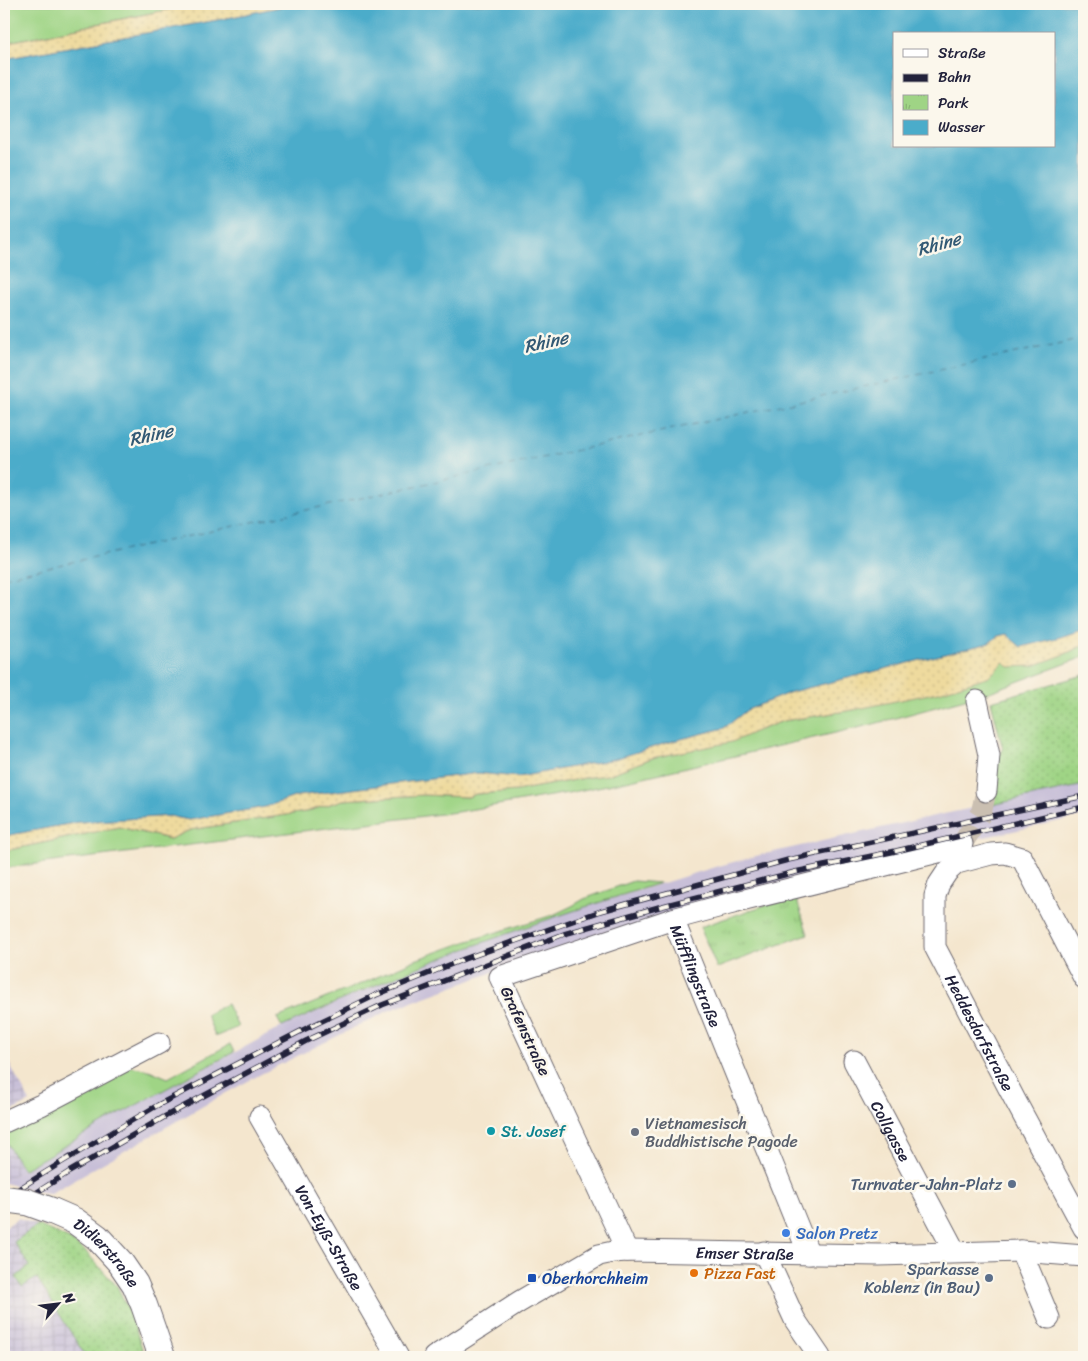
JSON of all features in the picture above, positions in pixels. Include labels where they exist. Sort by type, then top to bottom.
[{"type":"street","points":[[977,701],[990,755],[986,790]]},
{"type":"street","name":"Müfflingstraße","points":[[809,1254],[673,919],[938,852],[962,844]]},
{"type":"street","name":"Heddesdorfstraße","points":[[1084,978],[1022,858],[1005,853],[991,854],[957,864],[947,872],[938,884],[935,896],[935,947],[1084,1228]]},
{"type":"street","name":"Grafenstraße","points":[[627,1250],[500,977],[673,919]]},
{"type":"street","points":[[4,1122],[41,1105],[159,1043]]},
{"type":"street","name":"Collgasse","points":[[854,1061],[955,1252]]},
{"type":"street","name":"Von-Eyß-Straße","points":[[260,1117],[398,1357]]},
{"type":"street","name":"Didierstraße","points":[[4,1200],[27,1202],[52,1211],[75,1221],[97,1237],[120,1262],[135,1284],[150,1320],[162,1357]]},
{"type":"street","name":"Emser Straße","points":[[434,1357],[519,1302],[599,1255],[613,1252],[627,1250],[879,1254],[1021,1251],[1084,1256]]},
{"type":"street","points":[[1021,1251],[1049,1318]]},
{"type":"street","points":[[764,1252],[795,1320],[820,1357]]},
{"type":"shaded area","points":[[1084,785],[1084,816],[975,839],[855,869],[548,952],[390,1010],[261,1074],[49,1194],[4,1183],[4,1181],[116,1116],[282,1027],[402,974],[462,950],[560,915],[760,855]]},
{"type":"shaded area","points":[[4,1054],[30,1102],[4,1115]]},
{"type":"shaded area","points":[[4,1139],[23,1170],[4,1181]]},
{"type":"shaded area","points":[[18,1218],[38,1225],[14,1242],[29,1266],[16,1277],[36,1278],[86,1357],[4,1357],[4,1228]]},
{"type":"green space","points":[[4,4],[196,4],[4,43]]},
{"type":"green space","points":[[1084,645],[1084,657],[987,693],[870,725],[622,782],[457,812],[4,868],[4,851],[119,827],[170,839],[190,830],[305,812],[343,800],[423,795],[468,797],[476,794],[516,791],[608,775],[652,758],[681,752],[759,730],[783,721],[853,710],[1004,662],[1063,655]]},
{"type":"green space","points":[[1084,675],[1084,785],[987,806],[994,792],[997,756],[1003,750],[991,701]]},
{"type":"green space","points":[[633,881],[660,883],[487,941],[371,987],[282,1027],[277,1018],[415,960],[465,942],[553,915],[584,899]]},
{"type":"green space","points":[[795,895],[808,934],[717,968],[700,927]]},
{"type":"green space","points":[[227,1004],[238,1027],[217,1036],[207,1014]]},
{"type":"green space","points":[[230,1044],[234,1052],[116,1116],[23,1170],[4,1139],[4,1130],[55,1111],[130,1066],[149,1070],[168,1078]]},
{"type":"green space","points":[[38,1225],[69,1239],[85,1251],[117,1286],[131,1315],[145,1357],[86,1357],[37,1278],[22,1287],[16,1277],[29,1266],[14,1242]]},
{"type":"sand","points":[[196,4],[294,4],[223,19],[4,59],[4,43]]},
{"type":"sand","points":[[1084,629],[1084,645],[1033,666],[1009,667],[1004,662],[990,676],[939,692],[853,710],[783,721],[732,742],[652,758],[608,775],[516,791],[476,794],[468,797],[423,795],[343,800],[305,812],[190,830],[170,839],[119,827],[4,851],[4,836],[79,822],[170,816],[189,820],[265,807],[297,796],[478,773],[518,777],[614,759],[724,728],[747,710],[791,692],[989,643],[998,636],[1006,634],[1021,647]]},
{"type":"water","name":"Rhine","points":[[294,4],[1084,4],[1084,629],[1021,647],[1006,634],[998,636],[989,643],[791,692],[747,710],[724,728],[614,759],[518,777],[478,773],[297,796],[265,807],[189,820],[170,816],[79,822],[4,836],[4,59],[223,19]]},
{"type":"ferry route","points":[[4,577],[1084,338]]},
{"type":"tunnel","points":[[962,844],[981,814],[986,791]]},
{"type":"railway","points":[[4,1198],[158,1105],[301,1031],[376,995],[464,959],[601,911],[788,860],[1084,796]]},
{"type":"railway","points":[[4,1213],[69,1172],[166,1116],[306,1041],[382,1005],[564,934],[795,872],[896,851],[1084,807]]},
{"type":"place","name":"St. Josef","points":[[491,1131]]},
{"type":"place","name":"Vietnamesisch Buddhistische Pagode","points":[[635,1132]]},
{"type":"place","name":"Turnvater-Jahn-Platz","points":[[1012,1184]]},
{"type":"place","name":"Salon Pretz","points":[[786,1233]]},
{"type":"place","name":"Pizza Fast","points":[[694,1273]]},
{"type":"place","name":"Oberhorchheim","points":[[532,1278]]},
{"type":"place","name":"Sparkasse Koblenz (in Bau)","points":[[989,1278]]}]
